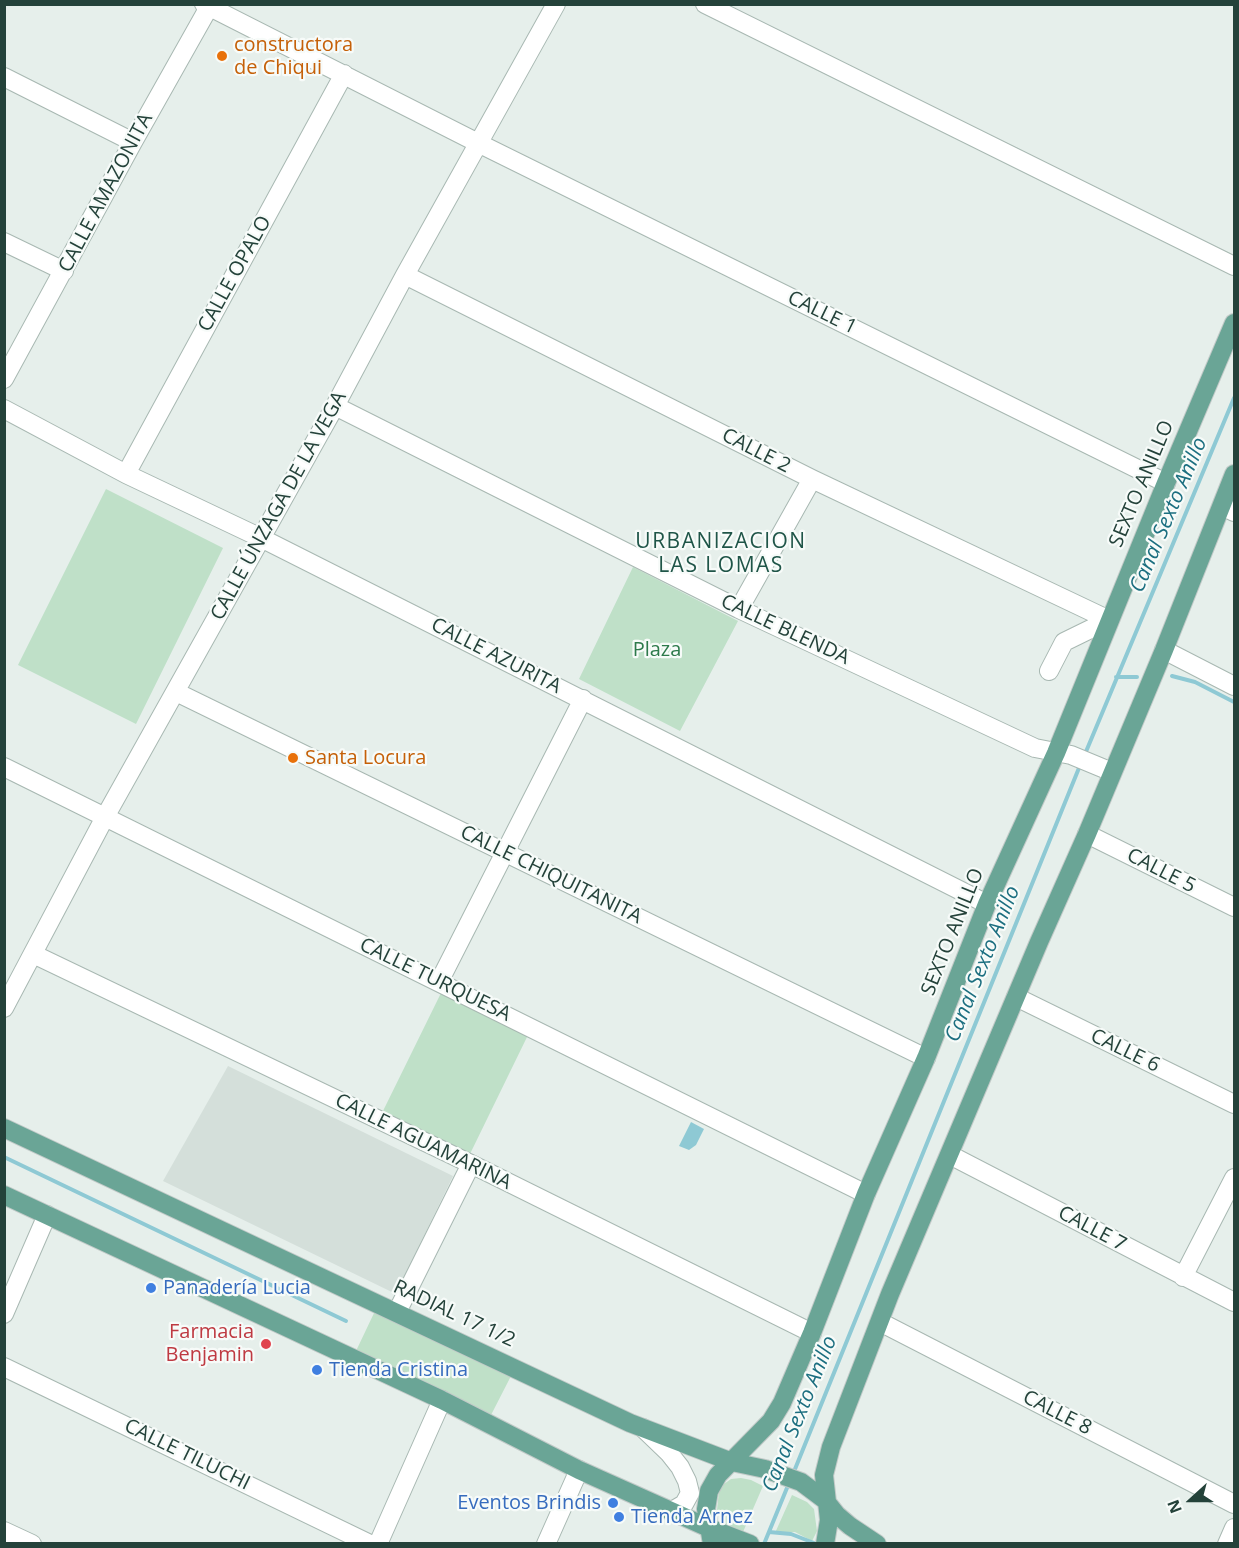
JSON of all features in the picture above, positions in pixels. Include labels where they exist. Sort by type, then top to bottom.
[{"type":"main road","name":"SEXTO ANILLO","points":[[710,1536],[706,1509],[708,1491],[718,1474],[771,1421],[782,1403],[866,1194],[926,1058],[987,904],[1063,754],[1109,620],[1234,323]]},
{"type":"main road","points":[[825,1544],[829,1520],[824,1475],[831,1447],[880,1322],[1087,834],[1105,769],[1164,650],[1228,509],[1234,474]]},
{"type":"main road","name":"RADIAL 17 1/2","points":[[4,1128],[643,1428],[732,1462],[765,1469],[801,1482],[825,1500],[850,1526],[878,1544]]},
{"type":"main road","points":[[4,1195],[442,1400],[579,1470],[672,1511],[710,1536],[744,1541]]},
{"type":"street","name":"CALLE ÚNZAGA DE LA VEGA","points":[[4,1008],[105,817],[556,4]]},
{"type":"street","points":[[705,4],[1234,267]]},
{"type":"street","name":"CALLE 1","points":[[207,6],[478,143],[1166,483]]},
{"type":"street","name":"CALLE AMAZONITA","points":[[4,379],[207,6]]},
{"type":"street","name":"CALLE OPALO","points":[[126,474],[344,74]]},
{"type":"street","points":[[4,77],[133,142]]},
{"type":"street","points":[[4,242],[64,271]]},
{"type":"street","name":"CALLE 2","points":[[405,275],[812,479],[1109,620]]},
{"type":"street","name":"CALLE BLENDA","points":[[335,406],[739,609],[1035,748],[1063,754],[1105,769]]},
{"type":"street","name":"CALLE AZURITA","points":[[4,409],[126,474],[261,538],[987,904]]},
{"type":"street","points":[[739,609],[812,479]]},
{"type":"street","points":[[1049,671],[1064,642],[1109,620]]},
{"type":"street","points":[[1164,650],[1234,686]]},
{"type":"street","name":"CALLE CHIQUITANITA","points":[[176,692],[926,1058]]},
{"type":"street","points":[[439,982],[583,699]]},
{"type":"street","name":"CALLE TURQUESA","points":[[4,767],[866,1194]]},
{"type":"street","name":"CALLE 5","points":[[1087,834],[1234,908]]},
{"type":"street","name":"CALLE AGUAMARINA","points":[[33,954],[471,1164],[812,1333]]},
{"type":"street","name":"CALLE 6","points":[[1016,998],[1234,1104]]},
{"type":"street","name":"CALLE 7","points":[[950,1155],[1234,1302]]},
{"type":"street","points":[[397,1312],[471,1164]]},
{"type":"street","points":[[1183,1277],[1234,1178]]},
{"type":"street","points":[[4,1314],[47,1215]]},
{"type":"street","name":"CALLE 8","points":[[880,1322],[1234,1504]]},
{"type":"street","name":"CALLE TILUCHI","points":[[4,1367],[370,1544]]},
{"type":"street","points":[[378,1544],[442,1400]]},
{"type":"street","points":[[643,1428],[674,1460],[687,1481],[690,1493],[684,1504],[672,1511]]},
{"type":"street","points":[[546,1544],[579,1470]]},
{"type":"street","points":[[1227,1544],[1234,1528]]},
{"type":"street","points":[[4,1531],[32,1544]]},
{"type":"shaded area","points":[[228,1066],[453,1176],[396,1294],[163,1181]]},
{"type":"green space","points":[[106,489],[223,548],[136,724],[18,665]]},
{"type":"green space","name":"Plaza","points":[[633,567],[738,621],[680,731],[579,679]]},
{"type":"green space","points":[[441,993],[528,1035],[469,1156],[382,1113]]},
{"type":"green space","points":[[375,1311],[511,1376],[491,1415],[356,1351]]},
{"type":"green space","points":[[741,1478],[763,1486],[743,1532],[726,1524],[717,1510],[719,1491],[724,1484],[731,1479]]},
{"type":"green space","points":[[792,1495],[807,1502],[814,1509],[817,1531],[812,1541],[795,1532],[775,1533]]},
{"type":"water","points":[[691,1122],[704,1129],[696,1145],[689,1150],[679,1146]]},
{"type":"waterway","name":"Canal Sexto Anillo","points":[[1085,754],[1234,398]]},
{"type":"waterway","points":[[1172,676],[1195,682],[1234,702]]},
{"type":"waterway","points":[[1116,677],[1137,677]]},
{"type":"waterway","name":"Canal Sexto Anillo","points":[[793,1474],[1081,763]]},
{"type":"waterway","points":[[4,1157],[346,1321]]},
{"type":"waterway","name":"Canal Sexto Anillo","points":[[764,1544],[789,1483]]},
{"type":"waterway","points":[[769,1532],[791,1534],[814,1543]]},
{"type":"place","name":"constructora de Chiqui","points":[[222,56]]},
{"type":"place","name":"Santa Locura","points":[[293,758]]},
{"type":"place","name":"Panadería Lucia","points":[[151,1288]]},
{"type":"place","name":"Farmacia Benjamin","points":[[266,1344]]},
{"type":"place","name":"Tienda Cristina","points":[[317,1370]]},
{"type":"place","name":"Eventos Brindis","points":[[613,1503]]},
{"type":"place","name":"Tienda Arnez","points":[[619,1517]]},
{"type":"district","name":"URBANIZACION LAS LOMAS","points":[[721,554]]}]
